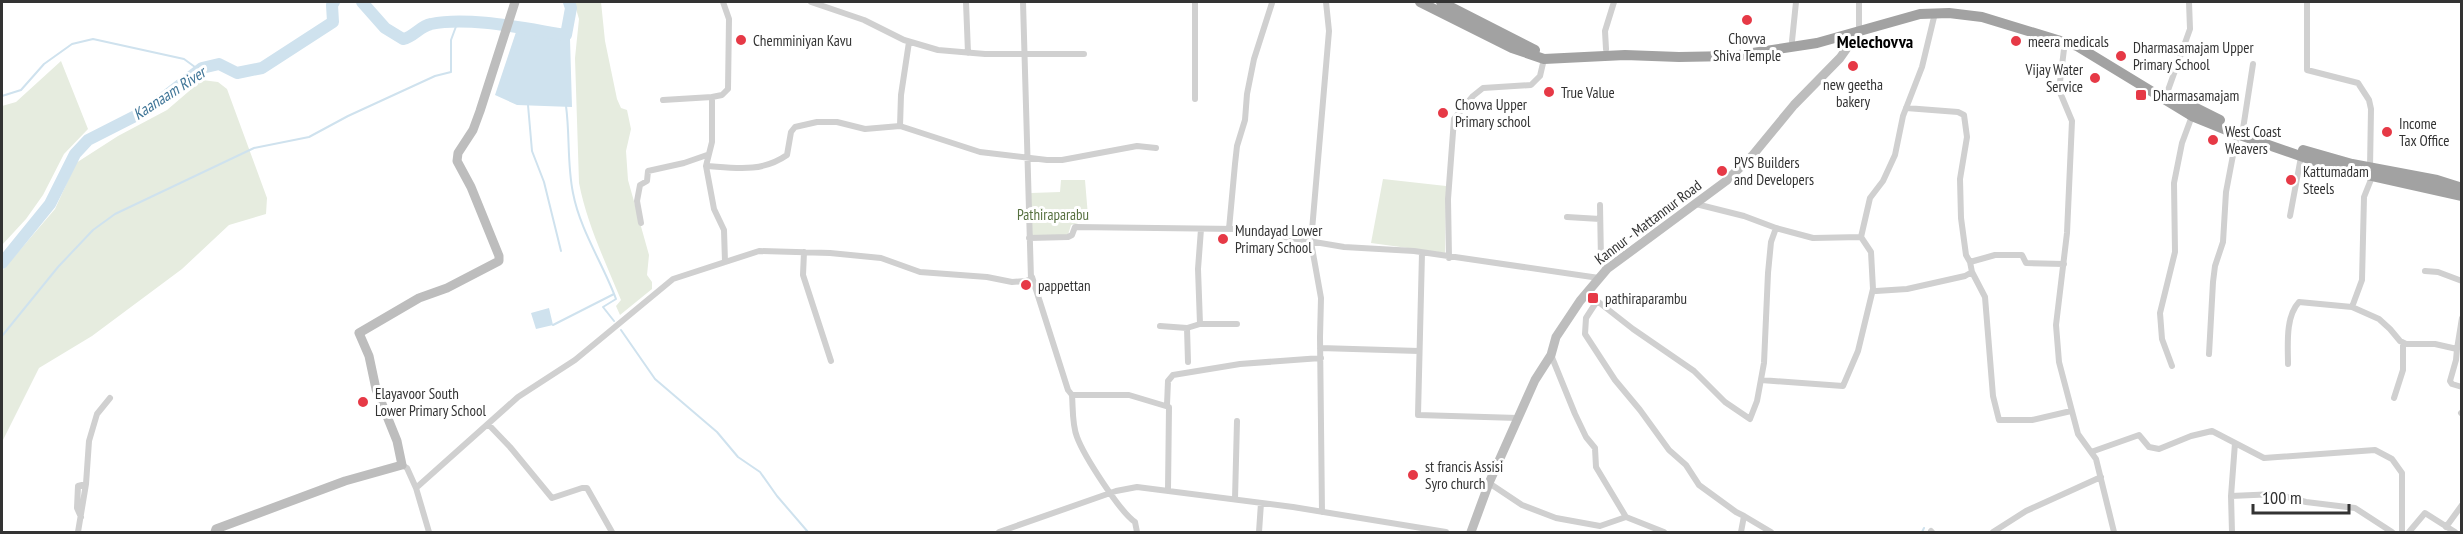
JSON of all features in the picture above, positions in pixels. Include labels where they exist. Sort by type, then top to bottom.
[{"type":"highway","points":[[1420,2],[1512,48],[1544,59],[1606,52]]},
{"type":"highway","points":[[1441,2],[1531,49],[1555,53],[1606,52],[1733,56],[1834,38],[1920,14],[1998,16],[2070,37],[2166,96],[2192,116],[2364,171],[2437,180],[2462,188]]},
{"type":"highway","points":[[1982,17],[2065,41],[2166,96],[2240,132],[2301,157],[2462,196]]},
{"type":"main road","points":[[215,532],[216,529],[254,514],[345,481],[402,465],[397,441],[376,389],[369,356],[358,333],[419,298],[447,288],[499,261],[471,187],[457,161],[458,153],[473,130],[515,2]]},
{"type":"main road","name":"Kannur - Mattannur Road","points":[[1471,532],[1535,380],[1551,355],[1556,337],[1587,293],[1606,269],[1726,181],[1752,156],[1790,110],[1840,58],[1859,31]]},
{"type":"main road","points":[[1834,38],[1839,43],[1840,58]]},
{"type":"street","points":[[663,100],[712,97],[722,95],[728,89],[729,19],[723,2]]},
{"type":"street","points":[[811,2],[864,20],[909,42],[938,50],[968,53],[1084,54]]},
{"type":"street","points":[[966,2],[968,53]]},
{"type":"street","points":[[1023,2],[1032,277],[1068,390],[1072,395],[1076,436],[1110,494],[1122,506],[1127,517],[1135,522],[1137,532]]},
{"type":"street","points":[[1195,2],[1195,99]]},
{"type":"street","points":[[1322,512],[1321,298],[1311,242],[1329,31],[1326,2]]},
{"type":"street","points":[[1606,52],[1605,31],[1614,2]]},
{"type":"street","points":[[1792,45],[1796,2]]},
{"type":"street","points":[[1859,2],[1859,31]]},
{"type":"street","points":[[2166,96],[2190,28],[2189,2]]},
{"type":"street","points":[[2307,2],[2307,70],[2358,83],[2371,109],[2364,171],[2362,280],[2352,307]]},
{"type":"street","points":[[1229,229],[1235,164],[1245,120],[1247,94],[1254,59],[1272,3]]},
{"type":"street","points":[[1761,380],[1843,386],[1858,351],[1873,289],[1871,252],[1861,237],[1870,198],[1882,181],[1895,155],[1906,108],[1922,67],[1935,13]]},
{"type":"street","points":[[2065,41],[2059,90],[2072,121],[2064,264],[2056,325],[2059,362],[2078,434],[2096,459],[2114,532]]},
{"type":"street","points":[[900,126],[901,95],[909,42]]},
{"type":"street","points":[[1449,258],[1448,199],[1454,119],[1473,96],[1483,88],[1531,85],[1540,76],[1544,59]]},
{"type":"street","points":[[2209,354],[2213,282],[2215,266],[2223,242],[2228,180],[2253,64]]},
{"type":"street","points":[[712,97],[712,142],[706,166],[714,209],[724,230],[725,262]]},
{"type":"street","points":[[1906,108],[1958,112],[1964,115],[1967,137],[1960,179],[1961,218],[1966,255],[1985,297],[1993,396],[2000,420],[2032,420],[2071,411]]},
{"type":"street","points":[[2172,366],[2162,339],[2160,313],[2175,252],[2174,183],[2182,143],[2192,116]]},
{"type":"street","points":[[706,166],[744,169],[763,167],[787,155],[791,132],[795,127],[837,122],[865,129],[900,126],[972,150],[1029,158],[1062,160],[1137,146],[1156,147]]},
{"type":"street","points":[[641,223],[637,192],[640,185],[646,181],[648,171],[707,155]]},
{"type":"street","points":[[2290,216],[2301,157]]},
{"type":"street","points":[[1696,204],[1814,238],[1861,237]]},
{"type":"street","points":[[1600,205],[1601,261],[1606,269]]},
{"type":"street","points":[[1567,217],[1600,219]]},
{"type":"street","points":[[1029,238],[1068,237],[1072,235],[1075,227],[1229,229],[1254,231],[1344,247],[1422,252],[1449,258],[1599,278]]},
{"type":"street","points":[[1587,293],[1694,371],[1725,402],[1748,419],[1754,411],[1761,380],[1765,352],[1770,251],[1776,228]]},
{"type":"street","points":[[1200,324],[1198,269],[1201,229]]},
{"type":"street","points":[[416,488],[518,397],[575,360],[673,279],[759,251],[881,258],[920,272],[987,277],[1012,282],[1026,282],[1032,277]]},
{"type":"street","points":[[804,252],[803,275],[831,361]]},
{"type":"street","points":[[1422,252],[1418,415],[1518,418]]},
{"type":"street","points":[[1970,262],[1995,255],[2017,254],[2022,255],[2026,263],[2064,264]]},
{"type":"street","points":[[2425,271],[2438,272],[2462,281]]},
{"type":"street","points":[[1873,289],[1876,291],[1907,289],[1960,278],[1972,272]]},
{"type":"street","points":[[1597,301],[1586,318],[1585,334],[1615,380],[1669,450],[1686,465],[1699,485],[1736,512],[1772,532]]},
{"type":"street","points":[[2288,364],[2289,329],[2299,302],[2352,307],[2379,319],[2403,343],[2435,344],[2457,349]]},
{"type":"street","points":[[2462,318],[2456,360],[2450,381],[2462,387]]},
{"type":"street","points":[[1160,326],[1187,328],[1200,324],[1237,324]]},
{"type":"street","points":[[1187,328],[1188,362]]},
{"type":"street","points":[[2394,399],[2403,370],[2403,343]]},
{"type":"street","points":[[1320,348],[1419,351]]},
{"type":"street","points":[[1551,355],[1575,414],[1586,437],[1595,448],[1596,467],[1626,517],[1664,532]]},
{"type":"street","points":[[1168,490],[1168,381],[1173,375],[1239,364],[1321,358]]},
{"type":"street","points":[[1072,395],[1129,395],[1167,405]]},
{"type":"street","points":[[78,532],[86,484],[88,441],[98,414],[110,398]]},
{"type":"street","points":[[1235,499],[1237,421]]},
{"type":"street","points":[[488,424],[552,498],[587,488],[612,532]]},
{"type":"street","points":[[2091,452],[2139,435],[2149,447],[2159,449],[2191,436],[2212,431],[2264,458],[2375,450],[2392,459],[2402,473],[2402,532]]},
{"type":"street","points":[[2232,532],[2230,496],[2235,443]]},
{"type":"street","points":[[402,465],[407,468],[416,488],[429,532]]},
{"type":"street","points":[[1993,532],[2026,511],[2101,477]]},
{"type":"street","points":[[1490,483],[1522,505],[1556,518],[1600,526],[1626,517]]},
{"type":"street","points":[[999,532],[1124,488],[1168,490],[1211,498],[1235,499],[1446,532]]},
{"type":"street","points":[[2230,496],[2276,494],[2306,502],[2355,508],[2392,532]]},
{"type":"street","points":[[1259,532],[1261,503]]},
{"type":"street","points":[[2446,526],[2462,505]]},
{"type":"street","points":[[2409,532],[2425,513],[2455,532]]},
{"type":"street","points":[[1740,532],[1744,516]]},
{"type":"green space","points":[[574,2],[601,2],[605,41],[617,99],[621,108],[627,110],[631,129],[626,151],[628,180],[649,255],[647,275],[652,282],[652,289],[620,315],[616,306],[621,300],[592,228],[579,183],[575,58],[579,19]]},
{"type":"green space","points":[[61,61],[88,129],[64,154],[43,195],[26,219],[2,245],[2,106],[16,102]]},
{"type":"green space","points":[[202,80],[218,82],[227,89],[267,198],[266,214],[229,225],[182,269],[92,336],[39,368],[2,442],[2,271],[55,209],[76,163],[118,136],[167,110]]},
{"type":"green space","points":[[1383,179],[1446,186],[1445,253],[1371,243]]},
{"type":"green space","name":"Pathiraparabu","points":[[1061,180],[1085,180],[1088,216],[1082,222],[1071,225],[1068,235],[1031,235],[1031,193],[1060,192]]},
{"type":"water","points":[[517,29],[570,39],[572,107],[517,105],[495,95]]},
{"type":"water","points":[[549,308],[553,325],[536,329],[531,313]]},
{"type":"waterway","name":"Kaanaam River","points":[[2,263],[50,204],[75,154],[88,140],[149,109],[202,68],[219,64],[237,73],[262,68],[333,22],[332,5],[334,2]]},
{"type":"waterway","name":"Kaanaam River","points":[[362,2],[385,28],[403,39],[427,25],[446,22],[480,22],[566,35],[571,8],[569,2]]},
{"type":"waterway","points":[[2,336],[58,267],[93,230],[115,214],[254,148],[309,137],[348,116],[435,76],[451,72],[451,40],[458,21]]},
{"type":"waterway","points":[[2,96],[21,90],[44,64],[72,44],[93,39],[184,59],[199,70]]},
{"type":"waterway","points":[[528,105],[532,151],[544,182],[561,251]]},
{"type":"waterway","points":[[566,106],[570,171],[576,207],[616,299],[603,307],[614,321]]},
{"type":"waterway","points":[[553,325],[614,294]]},
{"type":"waterway","points":[[621,330],[655,379],[717,432],[738,457],[760,472],[808,532]]},
{"type":"waterway","points":[[1922,532],[1924,528]]},
{"type":"place","name":"Chovva Shiva Temple","points":[[1747,20]]},
{"type":"place","name":"Chemminiyan Kavu","points":[[741,40]]},
{"type":"place","name":"meera medicals","points":[[2016,41]]},
{"type":"place","name":"Dharmasamajam Upper Primary School","points":[[2121,56]]},
{"type":"place","name":"new geetha bakery","points":[[1853,66]]},
{"type":"place","name":"Vijay Water Service","points":[[2095,78]]},
{"type":"place","name":"True Value","points":[[1549,92]]},
{"type":"place","name":"Dharmasamajam","points":[[2141,95]]},
{"type":"place","name":"Chovva Upper Primary school","points":[[1443,113]]},
{"type":"place","name":"Income Tax Office","points":[[2387,132]]},
{"type":"place","name":"West Coast Weavers","points":[[2213,140]]},
{"type":"place","name":"PVS Builders and Developers","points":[[1722,171]]},
{"type":"place","name":"Kattumadam Steels","points":[[2291,180]]},
{"type":"place","name":"Mundayad Lower Primary School","points":[[1223,239]]},
{"type":"place","name":"pappettan","points":[[1026,285]]},
{"type":"place","name":"pathiraparambu","points":[[1593,298]]},
{"type":"place","name":"Elayavoor South Lower Primary School","points":[[363,402]]},
{"type":"place","name":"st francis Assisi Syro church","points":[[1413,475]]},
{"type":"district","name":"Melechovva","points":[[1875,41]]}]
